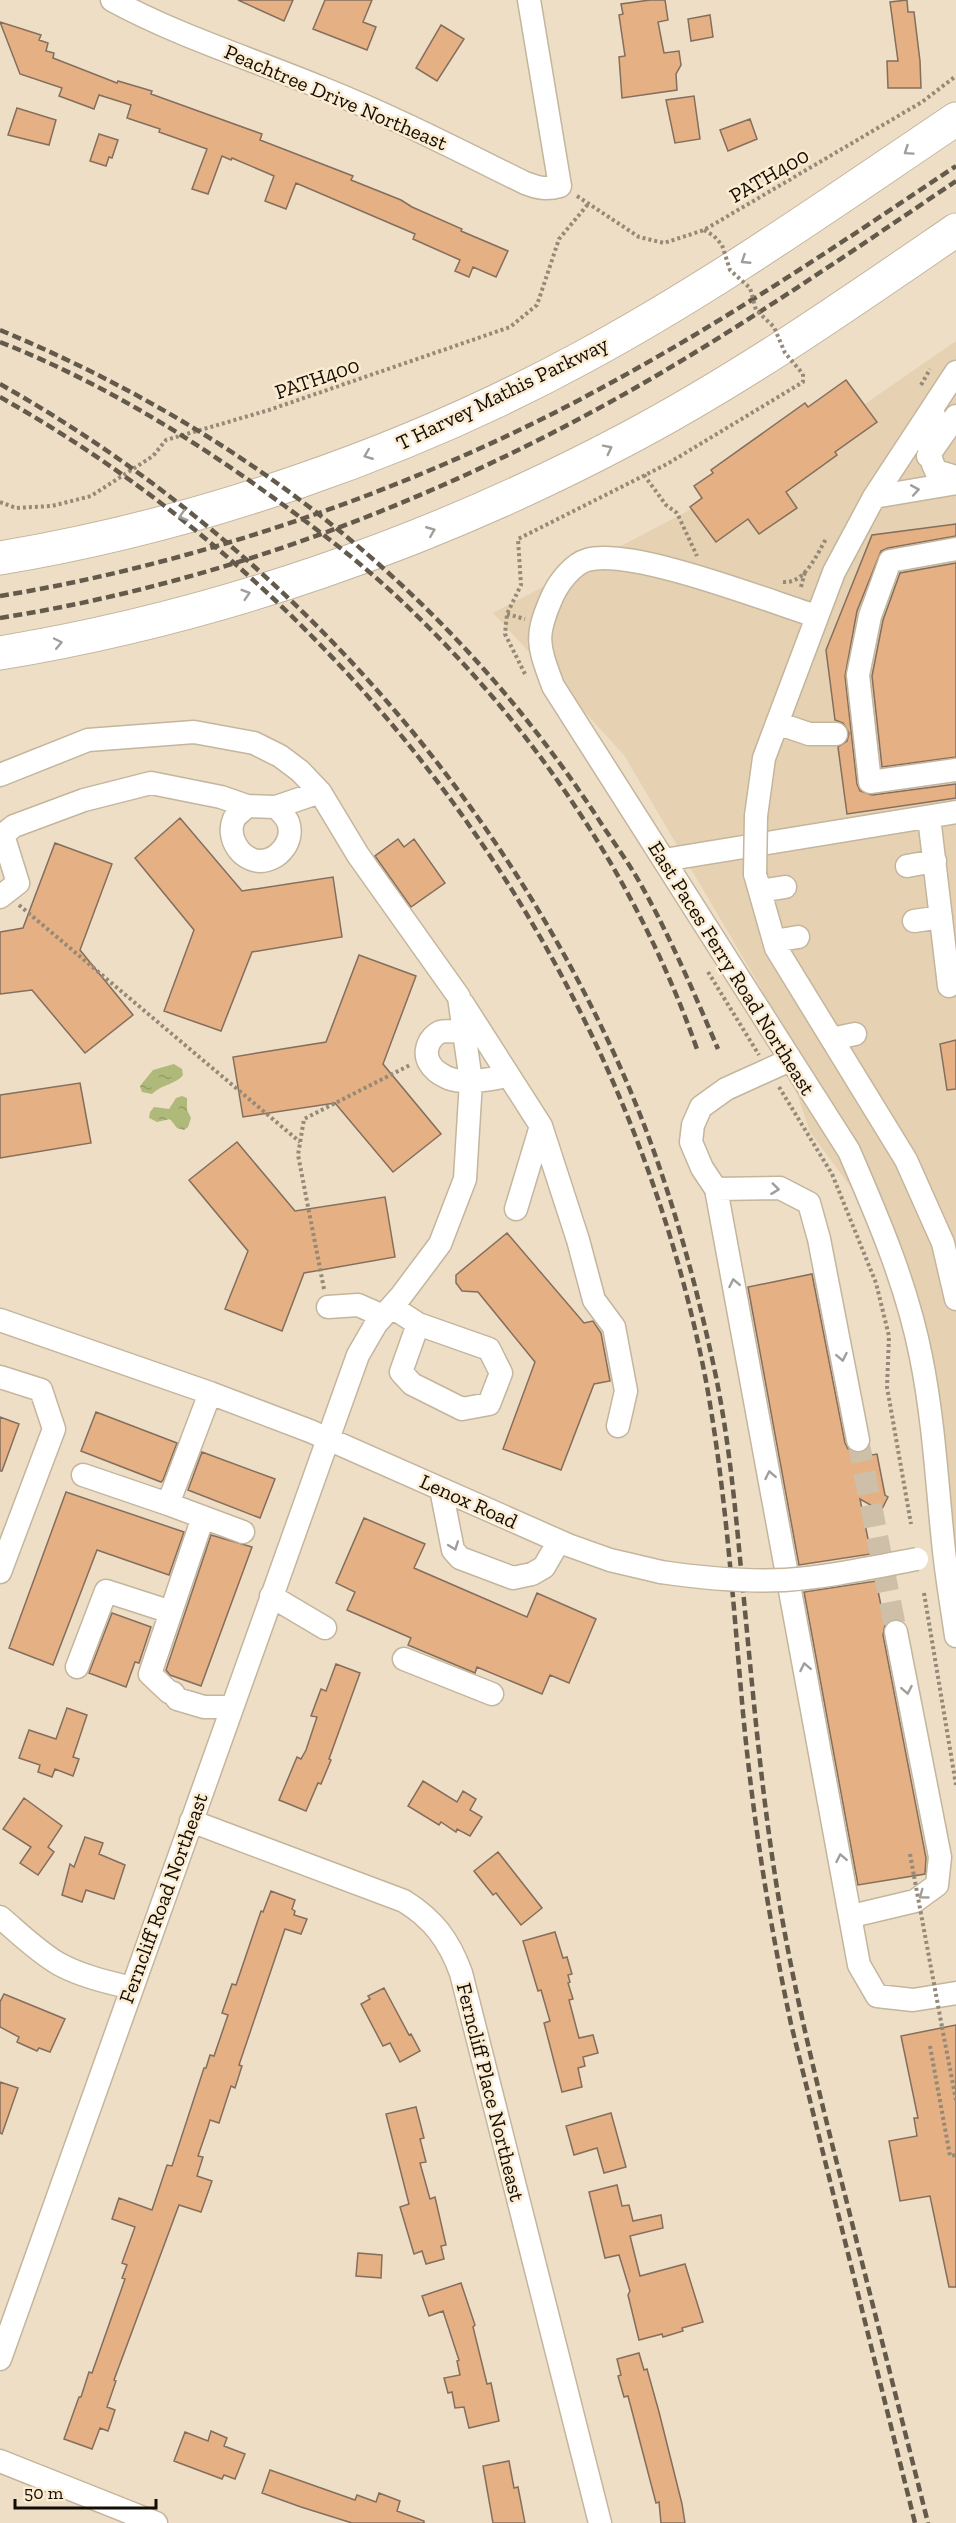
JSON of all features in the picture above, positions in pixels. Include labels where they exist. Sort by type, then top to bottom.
[{"type":"highway","name":"T Harvey Mathis Parkway","points":[[0,558],[153,525],[216,507],[342,465],[463,416],[582,358],[697,291],[956,119]]},
{"type":"highway","points":[[0,653],[122,628],[242,596],[374,553],[490,505],[616,445],[695,401],[808,331],[956,230]]},
{"type":"street","name":"Peachtree Drive Northeast","points":[[112,0],[178,31],[324,89],[399,122],[525,183],[542,189],[560,186]]},
{"type":"street","points":[[529,0],[560,186]]},
{"type":"street","points":[[954,1286],[942,1243],[946,1227],[832,1038],[812,988],[776,948],[758,883],[756,816],[764,758],[834,572],[874,497],[956,372]]},
{"type":"street","points":[[939,398],[928,432],[928,456],[936,471],[956,477]]},
{"type":"street","points":[[928,456],[956,416]]},
{"type":"street","points":[[874,497],[956,483]]},
{"type":"street","points":[[956,549],[890,561],[870,616],[858,675],[870,782],[956,770]]},
{"type":"street","name":"East Paces Ferry Road Northeast","points":[[816,616],[676,571],[623,558],[587,560],[575,567],[556,588],[540,622],[540,650],[553,686],[849,1152],[880,1221],[906,1295],[921,1356],[950,1553],[956,1636]]},
{"type":"street","points":[[777,723],[809,734],[837,734]]},
{"type":"street","points":[[0,774],[87,740],[194,732],[254,743],[280,756],[300,771],[320,792],[358,855],[459,997],[541,1126],[578,1240],[594,1300],[614,1328],[626,1391],[618,1426]]},
{"type":"street","points":[[2,895],[18,883],[2,836],[14,826],[84,800],[151,783],[221,797],[247,806],[276,807],[320,792]]},
{"type":"street","points":[[247,806],[234,819],[232,838],[242,854],[259,861],[278,856],[289,841],[288,822],[276,807]]},
{"type":"street","points":[[664,860],[956,812]]},
{"type":"street","points":[[929,817],[949,986]]},
{"type":"street","points":[[907,866],[934,861]]},
{"type":"street","points":[[758,883],[785,887]]},
{"type":"street","points":[[914,921],[941,917]]},
{"type":"street","points":[[774,941],[798,938]]},
{"type":"street","name":"Ferncliff Road Northeast","points":[[0,2359],[233,1700],[358,1355],[388,1311],[440,1244],[465,1179],[471,1081],[459,997]]},
{"type":"street","points":[[463,1032],[441,1032],[434,1035],[427,1047],[426,1056],[435,1071],[450,1079],[471,1081],[508,1076]]},
{"type":"street","points":[[832,1038],[855,1034]]},
{"type":"street","points":[[790,1060],[726,1089],[701,1107],[693,1125],[691,1142],[702,1168],[716,1189],[852,1916],[859,1965],[877,1996],[913,2000],[953,1991]]},
{"type":"street","points":[[516,1209],[541,1126]]},
{"type":"street","points":[[716,1189],[780,1188],[809,1203],[819,1239],[858,1440]]},
{"type":"street","points":[[328,1307],[358,1305],[388,1311],[418,1324],[489,1348],[501,1373],[489,1404],[462,1409],[412,1384],[401,1372],[418,1324]]},
{"type":"street","name":"Lenox Road","points":[[0,1320],[210,1392],[327,1438],[560,1541],[610,1560],[661,1572],[722,1580],[785,1580],[950,1553]]},
{"type":"street","points":[[0,1377],[41,1390],[54,1429],[0,1572]]},
{"type":"street","points":[[168,1504],[210,1392]]},
{"type":"street","points":[[83,1474],[243,1532]]},
{"type":"street","points":[[441,1489],[453,1550],[460,1558],[513,1578],[532,1574],[544,1567],[560,1541]]},
{"type":"street","points":[[203,1517],[150,1674],[169,1692],[181,1690],[214,1699],[233,1700]]},
{"type":"street","points":[[77,1667],[106,1591],[171,1612]]},
{"type":"street","points":[[271,1596],[325,1628]]},
{"type":"street","points":[[852,1916],[915,1901],[937,1885],[940,1857],[896,1632]]},
{"type":"street","points":[[404,1659],[492,1694]]},
{"type":"street","name":"Ferncliff Place Northeast","points":[[191,1821],[404,1901],[433,1923],[446,1939],[461,1972],[600,2523]]},
{"type":"street","points":[[0,1917],[60,1964],[91,1977],[132,1988]]},
{"type":"street","points":[[0,2461],[156,2523]]},
{"type":"path","name":"PATH400","points":[[560,186],[639,237],[664,243],[704,230],[922,102],[956,76]]},
{"type":"path","name":"PATH400","points":[[0,502],[16,508],[52,506],[91,496],[153,456],[166,440],[269,410],[510,327],[537,305],[559,239],[589,203]]},
{"type":"path","points":[[704,230],[722,245],[730,270],[750,288],[756,310],[774,327],[785,353],[803,374]]},
{"type":"path","points":[[644,475],[666,505],[677,513],[700,561]]},
{"type":"path","points":[[778,580],[787,582],[804,572],[813,562],[827,537]]},
{"type":"path","points":[[804,572],[814,570]]},
{"type":"path","points":[[801,587],[804,572]]},
{"type":"path","points":[[2,895],[300,1142]]},
{"type":"path","points":[[328,1307],[298,1155],[304,1119],[426,1056]]},
{"type":"path","points":[[924,1593],[956,1785]]},
{"type":"path","points":[[910,1854],[956,2100]]},
{"type":"path","points":[[930,2046],[950,2156],[956,2155]]},
{"type":"shaded area","points":[[956,341],[956,1551],[892,1243],[810,1132],[762,990],[624,755],[493,613],[781,462]]},
{"type":"water","points":[[174,1064],[182,1069],[183,1075],[180,1078],[152,1094],[142,1092],[140,1086],[153,1070]]},
{"type":"water","points":[[182,1096],[187,1098],[187,1110],[191,1118],[188,1127],[184,1130],[177,1128],[170,1119],[157,1122],[149,1118],[154,1107],[169,1109],[176,1098]]},
{"type":"building","points":[[238,0],[293,0],[284,21]]},
{"type":"building","points":[[325,0],[372,0],[363,22],[376,27],[367,50],[313,29]]},
{"type":"building","points":[[665,0],[668,20],[658,22],[664,53],[679,51],[681,65],[676,74],[677,90],[622,98],[619,57],[625,56],[619,15],[623,14],[621,4]]},
{"type":"building","points":[[907,0],[908,12],[914,12],[921,88],[888,88],[887,61],[898,61],[890,2]]},
{"type":"building","points":[[710,15],[713,37],[691,41],[688,19]]},
{"type":"building","points":[[0,22],[41,35],[39,40],[48,43],[46,51],[54,53],[53,58],[117,83],[118,81],[152,91],[151,94],[262,134],[260,140],[353,176],[351,180],[401,200],[462,229],[461,231],[508,251],[496,277],[473,267],[469,277],[455,271],[460,260],[413,239],[415,234],[296,183],[286,209],[265,201],[274,176],[232,158],[231,160],[222,156],[208,194],[192,189],[207,149],[127,118],[131,105],[99,95],[94,109],[59,96],[62,88],[20,74]]},
{"type":"building","points":[[441,25],[464,39],[437,81],[416,68]]},
{"type":"building","points":[[694,96],[700,139],[675,143],[666,100]]},
{"type":"building","points":[[17,108],[56,120],[49,145],[8,135]]},
{"type":"building","points":[[750,119],[757,139],[728,151],[720,130]]},
{"type":"building","points":[[99,134],[118,140],[112,158],[109,157],[106,166],[90,161]]},
{"type":"building","points":[[846,380],[877,422],[835,452],[837,455],[786,492],[797,508],[759,534],[748,519],[716,542],[690,507],[702,498],[694,486],[713,473],[711,470],[805,403],[808,407]]},
{"type":"building","points":[[956,524],[956,536],[881,551],[857,611],[845,676],[857,784],[860,791],[872,795],[956,784],[956,798],[847,814],[838,747],[847,741],[849,733],[843,723],[835,720],[826,650],[872,535]]},
{"type":"building","points":[[956,563],[956,757],[882,767],[872,676],[883,620],[900,573]]},
{"type":"building","points":[[180,818],[242,891],[333,877],[342,937],[252,952],[221,1031],[164,1011],[194,930],[135,858]]},
{"type":"building","points":[[398,839],[404,847],[414,839],[445,883],[411,907],[375,856]]},
{"type":"building","points":[[55,843],[112,864],[80,950],[133,1015],[85,1053],[32,990],[0,994],[0,932],[23,928]]},
{"type":"building","points":[[359,955],[416,976],[383,1064],[441,1134],[393,1172],[335,1103],[243,1117],[233,1057],[326,1042]]},
{"type":"building","points":[[956,1040],[956,1089],[947,1090],[940,1044]]},
{"type":"building","points":[[80,1083],[91,1143],[0,1158],[0,1095]]},
{"type":"building","points":[[237,1142],[295,1211],[385,1197],[395,1257],[304,1273],[282,1331],[225,1309],[248,1251],[189,1180]]},
{"type":"building","points":[[507,1233],[584,1323],[593,1321],[601,1333],[610,1381],[594,1384],[561,1470],[503,1449],[535,1362],[478,1292],[462,1291],[456,1283],[456,1275]]},
{"type":"building","points":[[812,1274],[845,1443],[848,1449],[859,1453],[860,1457],[877,1454],[885,1495],[888,1497],[881,1511],[860,1499],[871,1554],[799,1565],[748,1287]]},
{"type":"building","points":[[96,1412],[177,1443],[161,1482],[81,1451]]},
{"type":"building","points":[[0,1417],[19,1424],[2,1471],[0,1471]]},
{"type":"building","points":[[202,1452],[275,1479],[260,1518],[188,1490]]},
{"type":"building","points":[[66,1492],[184,1532],[169,1575],[97,1550],[53,1665],[9,1648]]},
{"type":"building","points":[[364,1518],[425,1544],[414,1568],[527,1617],[537,1593],[596,1619],[569,1683],[550,1675],[542,1694],[477,1667],[475,1673],[408,1645],[411,1638],[347,1610],[355,1592],[336,1583]]},
{"type":"building","points":[[211,1535],[252,1547],[201,1686],[170,1675],[166,1670]]},
{"type":"building","points":[[876,1581],[885,1625],[883,1635],[926,1858],[925,1874],[858,1885],[804,1592]]},
{"type":"building","points":[[112,1613],[151,1627],[139,1663],[135,1662],[126,1687],[89,1673]]},
{"type":"building","points":[[336,1664],[360,1673],[329,1759],[331,1760],[306,1811],[279,1800],[297,1757],[301,1759],[306,1750],[317,1717],[311,1716],[321,1689],[326,1691]]},
{"type":"building","points":[[67,1708],[87,1715],[73,1757],[79,1759],[73,1776],[55,1769],[52,1777],[38,1772],[40,1765],[19,1758],[29,1730],[56,1739]]},
{"type":"building","points":[[423,1781],[457,1802],[463,1791],[476,1799],[470,1810],[482,1817],[470,1836],[457,1829],[456,1832],[441,1822],[439,1825],[408,1806]]},
{"type":"building","points":[[24,1798],[62,1826],[48,1847],[54,1852],[38,1875],[20,1863],[31,1847],[3,1829]]},
{"type":"building","points":[[85,1837],[103,1843],[99,1854],[125,1865],[114,1899],[86,1890],[82,1902],[62,1895],[70,1864],[74,1867]]},
{"type":"building","points":[[498,1852],[542,1908],[521,1925],[496,1893],[493,1895],[474,1871]]},
{"type":"building","points":[[271,1891],[295,1900],[292,1909],[295,1911],[294,1915],[307,1919],[301,1934],[285,1929],[239,2065],[242,2066],[235,2088],[231,2086],[219,2123],[210,2120],[198,2156],[203,2157],[197,2176],[212,2181],[201,2212],[179,2205],[114,2380],[116,2381],[107,2407],[115,2410],[108,2431],[100,2428],[92,2449],[64,2439],[89,2372],[92,2373],[125,2279],[122,2278],[127,2265],[122,2263],[135,2227],[112,2219],[119,2198],[152,2210],[167,2165],[172,2166],[204,2068],[206,2068],[210,2055],[214,2056],[228,2015],[222,2013],[232,1984],[236,1985],[261,1911],[263,1912]]},
{"type":"building","points":[[555,1932],[563,1958],[567,1957],[572,1974],[568,1975],[570,1982],[568,1983],[573,1999],[569,2000],[579,2038],[593,2035],[598,2053],[583,2057],[585,2066],[578,2068],[582,2087],[562,2092],[544,2023],[550,2021],[523,1941]]},
{"type":"building","points":[[384,1988],[420,2051],[400,2062],[390,2043],[383,2046],[361,2004],[370,1999],[368,1996]]},
{"type":"building","points":[[4,1994],[65,2019],[50,2052],[39,2048],[37,2051],[17,2042],[19,2037],[0,2027],[0,2002]]},
{"type":"building","points":[[956,2025],[956,2287],[949,2287],[930,2196],[900,2201],[889,2141],[917,2136],[914,2118],[918,2118],[901,2036]]},
{"type":"building","points":[[0,2082],[18,2088],[2,2134],[0,2133]]},
{"type":"building","points":[[416,2107],[424,2138],[420,2139],[426,2162],[420,2163],[430,2199],[435,2197],[446,2245],[441,2246],[444,2259],[426,2264],[422,2251],[414,2254],[400,2207],[409,2204],[386,2114]]},
{"type":"building","points":[[611,2113],[626,2167],[604,2173],[597,2148],[574,2155],[566,2126]]},
{"type":"building","points":[[617,2185],[622,2206],[629,2205],[633,2221],[661,2215],[663,2228],[630,2236],[640,2276],[685,2264],[703,2322],[663,2337],[662,2334],[639,2340],[628,2295],[630,2291],[619,2255],[605,2258],[589,2192]]},
{"type":"building","points":[[358,2253],[382,2255],[381,2278],[356,2276]]},
{"type":"building","points":[[461,2283],[475,2325],[473,2327],[487,2384],[491,2383],[499,2421],[469,2428],[464,2407],[455,2408],[452,2392],[448,2393],[444,2378],[460,2375],[457,2361],[459,2360],[443,2311],[429,2316],[422,2296]]},
{"type":"building","points":[[639,2353],[644,2370],[647,2369],[659,2412],[685,2523],[661,2523],[659,2502],[656,2503],[628,2396],[624,2397],[618,2376],[621,2375],[617,2359]]},
{"type":"building","points":[[211,2431],[227,2438],[224,2446],[245,2454],[235,2479],[224,2475],[222,2479],[174,2461],[185,2432],[208,2441]]},
{"type":"building","points":[[509,2461],[514,2488],[518,2487],[525,2523],[493,2523],[483,2466]]},
{"type":"building","points":[[270,2470],[355,2500],[357,2495],[376,2502],[379,2493],[400,2501],[397,2511],[424,2521],[424,2523],[352,2523],[301,2507],[262,2493]]},
{"type":"tunnel","points":[[858,1440],[896,1632]]},
{"type":"railway","points":[[0,596],[77,582],[233,541],[311,516],[463,456],[536,422],[695,335],[827,252],[956,166]]},
{"type":"railway","points":[[0,618],[87,602],[174,581],[260,555],[344,526],[509,455],[588,414],[703,348],[956,181]]},
{"type":"railway","points":[[0,330],[90,371],[177,418],[258,470],[336,528],[408,591],[476,660],[539,736],[597,817],[630,866],[651,903],[718,1049]]},
{"type":"railway","points":[[0,342],[103,390],[201,448],[322,533],[377,578],[412,611],[502,708],[581,815],[616,872],[647,930],[698,1052]]},
{"type":"railway","points":[[0,384],[100,446],[194,516],[283,593],[365,677],[441,767],[509,863],[569,964],[621,1069],[651,1143],[676,1218],[715,1372],[732,1481],[757,1730],[781,1911],[806,2037],[928,2523]]},
{"type":"railway","points":[[0,397],[132,481],[253,580],[363,690],[460,812],[544,944],[614,1083],[668,1229],[706,1381],[724,1505],[752,1791],[762,1869],[776,1947],[791,2024],[915,2523]]}]
